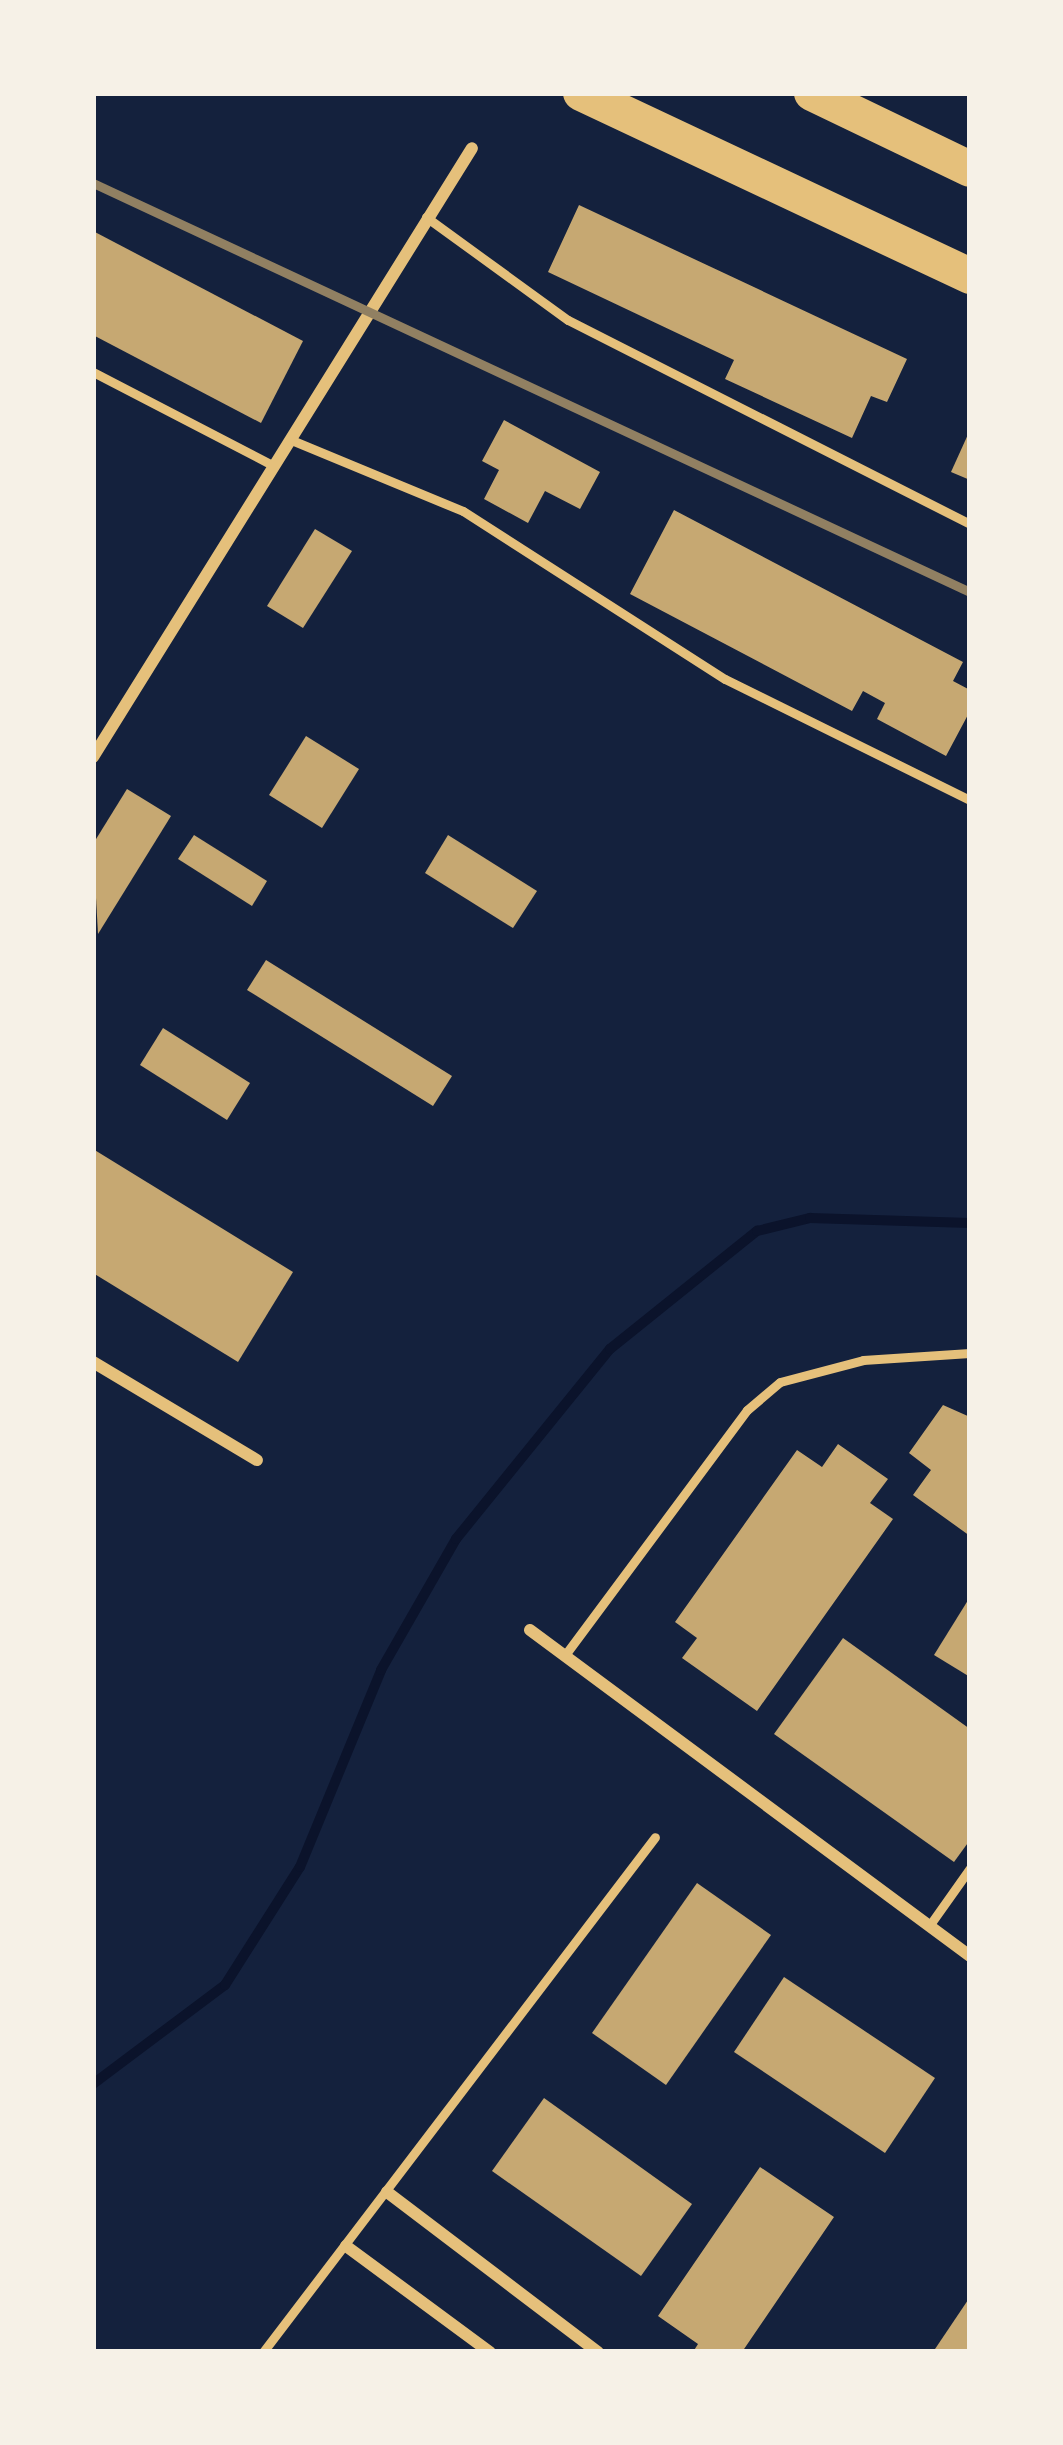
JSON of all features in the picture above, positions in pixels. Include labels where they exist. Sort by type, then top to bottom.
[{"type":"highway","points":[[581,93],[970,276]]},
{"type":"highway","points":[[812,93],[970,169]]},
{"type":"street","points":[[93,757],[472,148]]},
{"type":"street","points":[[93,1363],[257,1460]]},
{"type":"street","points":[[530,1630],[970,1956]]},
{"type":"street","points":[[387,2192],[598,2352]]},
{"type":"street","points":[[346,2246],[490,2352]]},
{"type":"lane","points":[[426,217],[568,320],[970,524]]},
{"type":"lane","points":[[93,372],[274,466]]},
{"type":"lane","points":[[289,440],[463,511],[725,679],[970,800]]},
{"type":"lane","points":[[565,1655],[747,1410],[780,1382],[863,1360],[970,1353]]},
{"type":"lane","points":[[263,2352],[655,1837]]},
{"type":"lane","points":[[929,1926],[970,1868]]},
{"type":"building","points":[[579,205],[907,359],[887,402],[871,396],[852,438],[725,379],[734,360],[548,272]]},
{"type":"building","points":[[93,231],[303,341],[261,423],[93,335]]},
{"type":"building","points":[[504,420],[600,472],[580,509],[545,491],[528,523],[484,499],[499,470],[482,461]]},
{"type":"building","points":[[970,430],[970,480],[951,472]]},
{"type":"building","points":[[674,510],[963,662],[953,681],[970,690],[970,711],[946,756],[877,719],[885,703],[863,691],[852,711],[630,594]]},
{"type":"building","points":[[315,529],[352,551],[303,628],[267,606]]},
{"type":"building","points":[[306,736],[359,769],[322,828],[269,795]]},
{"type":"building","points":[[127,789],[171,816],[98,934],[93,844]]},
{"type":"building","points":[[194,835],[267,881],[252,906],[178,859]]},
{"type":"building","points":[[448,835],[537,891],[513,928],[425,873]]},
{"type":"building","points":[[266,960],[452,1076],[433,1106],[247,990]]},
{"type":"building","points":[[163,1028],[250,1083],[227,1120],[140,1065]]},
{"type":"building","points":[[93,1149],[293,1272],[238,1362],[93,1273]]},
{"type":"building","points":[[943,1405],[970,1417],[970,1536],[913,1495],[931,1470],[909,1453]]},
{"type":"building","points":[[838,1444],[888,1479],[870,1503],[893,1519],[757,1711],[682,1658],[697,1638],[675,1622],[797,1450],[822,1467]]},
{"type":"building","points":[[970,1597],[970,1677],[934,1655]]},
{"type":"building","points":[[843,1638],[970,1729],[970,1840],[954,1862],[774,1734]]},
{"type":"building","points":[[697,1883],[771,1935],[666,2085],[592,2033]]},
{"type":"building","points":[[784,1977],[935,2078],[885,2153],[734,2052]]},
{"type":"building","points":[[544,2098],[692,2204],[641,2276],[492,2171]]},
{"type":"building","points":[[760,2167],[834,2217],[742,2352],[693,2352],[698,2344],[658,2316]]},
{"type":"building","points":[[970,2297],[970,2352],[933,2352]]},
{"type":"waterway","points":[[93,2084],[225,1985],[300,1867],[381,1670],[456,1539],[610,1349],[757,1231],[810,1218],[970,1223]]},
{"type":"railway","points":[[93,183],[970,592]]}]
